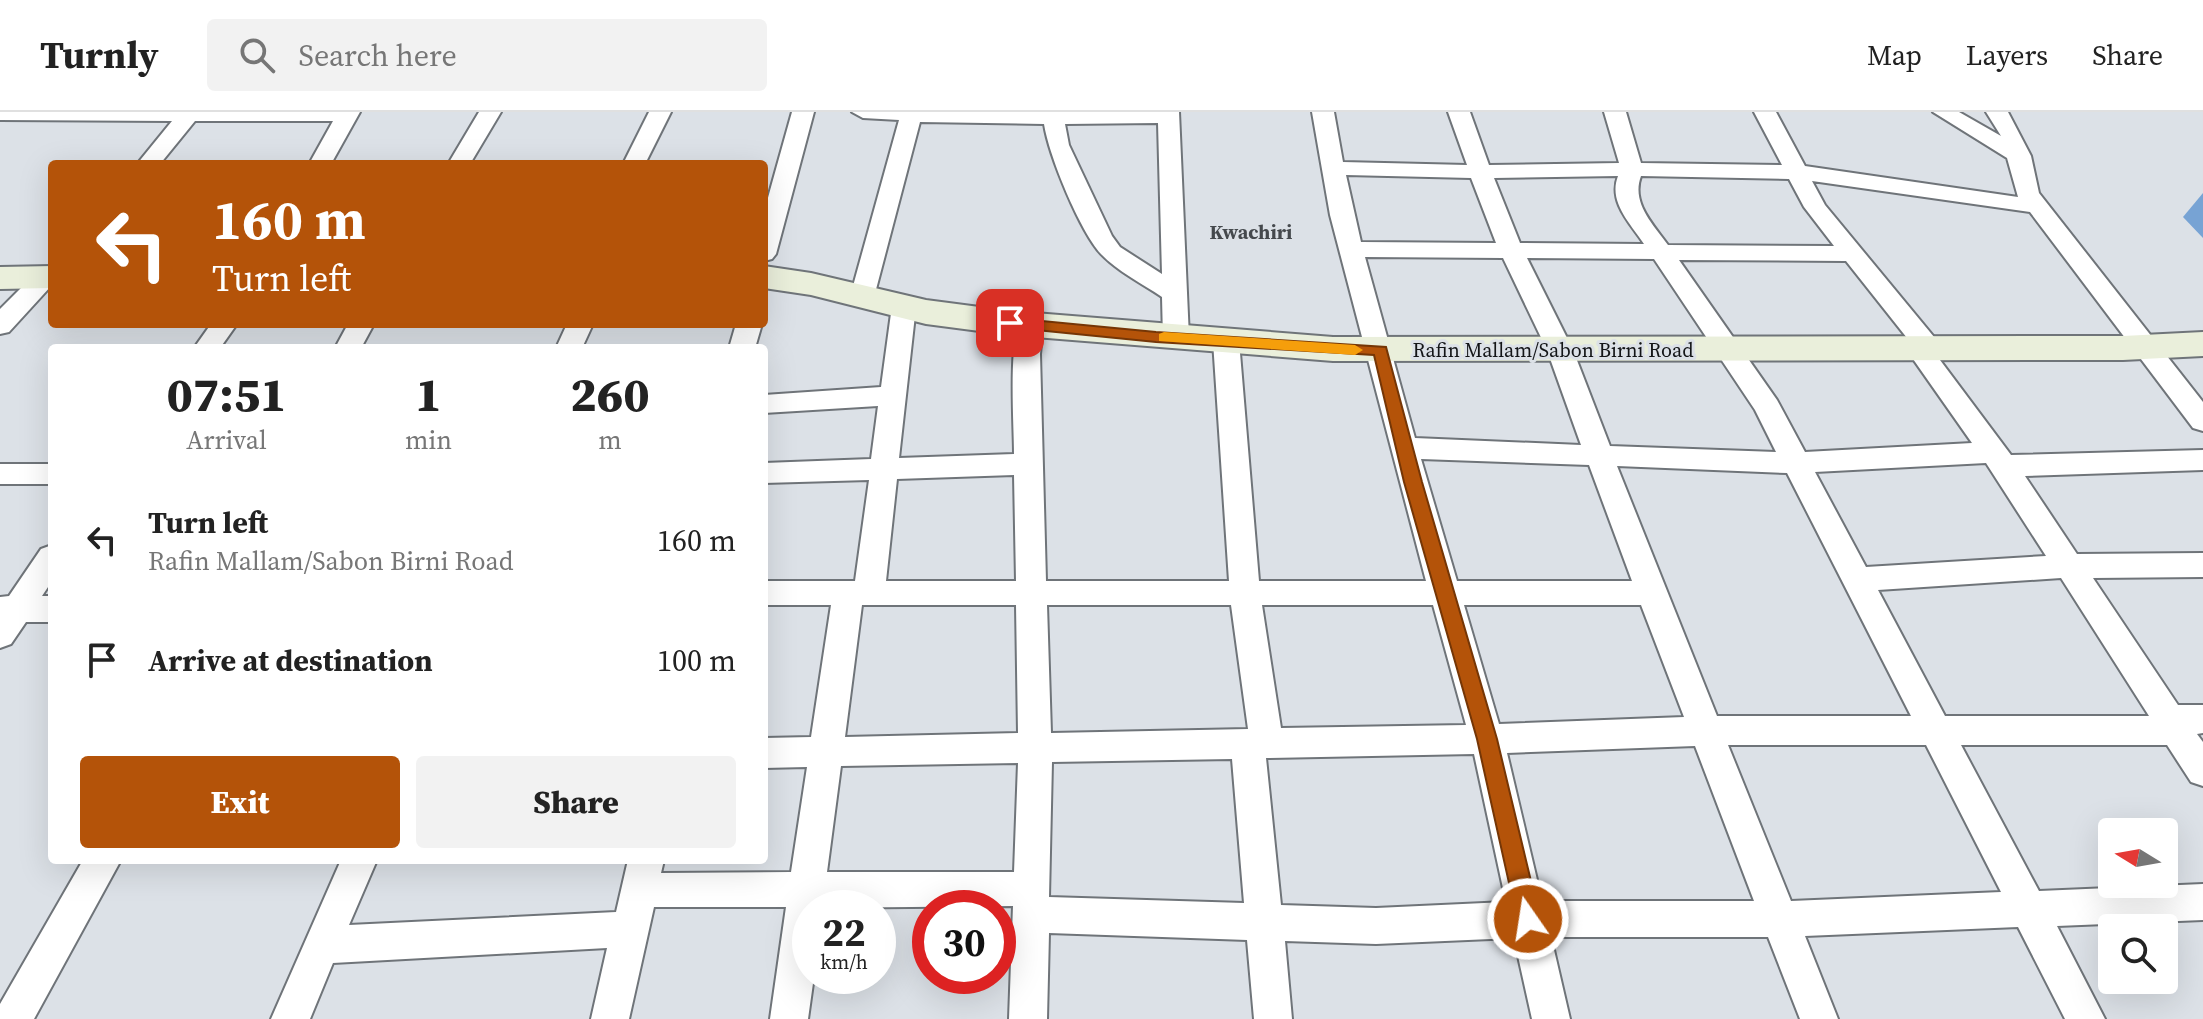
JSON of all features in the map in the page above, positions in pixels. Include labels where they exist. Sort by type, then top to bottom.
[{"type":"street","points":[[461,160],[490,112]]},
{"type":"street","points":[[636,160],[660,112]]},
{"type":"street","points":[[768,239],[803,112]]},
{"type":"street","points":[[863,112],[912,112],[984,119],[1168,114],[1176,338]]},
{"type":"street","points":[[862,297],[912,112]]},
{"type":"street","points":[[1323,112],[1352,249],[1487,739],[1551,1019]]},
{"type":"street","points":[[1459,112],[1510,249],[1560,350],[1651,593],[1819,1019]]},
{"type":"street","points":[[1615,112],[1632,169],[1625,188],[1629,205],[1730,349],[1797,463],[2086,1019]]},
{"type":"street","points":[[1765,112],[1815,207],[1924,349],[2070,566],[2184,723],[2203,771]]},
{"type":"street","points":[[1944,112],[2020,156]]},
{"type":"street","points":[[1997,112],[2020,156],[2023,183],[2036,206],[2203,421]]},
{"type":"street","points":[[151,160],[190,113]]},
{"type":"street","points":[[0,114],[348,113],[322,160]]},
{"type":"street","points":[[1053,115],[1058,145],[1101,239],[1112,252],[1174,293]]},
{"type":"street","points":[[1333,168],[1480,172],[1632,169],[1797,172],[2036,206]]},
{"type":"street","points":[[1352,249],[1510,249],[1665,255],[1853,254]]},
{"type":"street","points":[[0,278],[48,277]]},
{"type":"street","points":[[0,326],[21,300],[48,278]]},
{"type":"street","name":"Rafin Mallam/Sabon Birni Road","points":[[768,278],[904,306],[1030,325],[1380,351],[1924,349],[2203,344]]},
{"type":"street","points":[[809,890],[825,752],[886,468],[904,306]]},
{"type":"street","points":[[1028,1019],[1035,748],[1028,464],[1027,354],[1030,325]]},
{"type":"street","points":[[1226,341],[1258,744],[1263,922],[1273,1019]]},
{"type":"street","points":[[768,404],[894,396]]},
{"type":"street","points":[[1405,448],[1797,463],[1999,459],[2203,460]]},
{"type":"street","points":[[768,473],[1028,464]]},
{"type":"street","points":[[0,474],[48,474]]},
{"type":"street","points":[[0,635],[8,609],[48,562]]},
{"type":"street","points":[[1858,579],[2070,566],[2203,565]]},
{"type":"street","points":[[768,593],[1651,593]]},
{"type":"street","points":[[8,609],[48,609]]},
{"type":"street","points":[[768,753],[1487,739],[1705,731],[1936,732],[2184,723]]},
{"type":"street","points":[[13,1019],[101,864]]},
{"type":"street","points":[[290,1019],[357,864]]},
{"type":"street","points":[[610,1019],[643,875],[799,890]]},
{"type":"street","points":[[896,895],[1030,902],[1263,922],[1376,926],[1528,919],[1779,919],[2203,902]]},
{"type":"street","points":[[322,945],[632,929]]},
{"type":"street","points":[[789,1019],[793,994]]},
{"type":"slow traffic","points":[[1164,338],[1355,350]]},
{"type":"district","name":"Kwachiri","points":[[1251,232]]},
{"type":"route","points":[[1010,323],[1156,337],[1380,351],[1413,482],[1487,739],[1528,919]]}]
